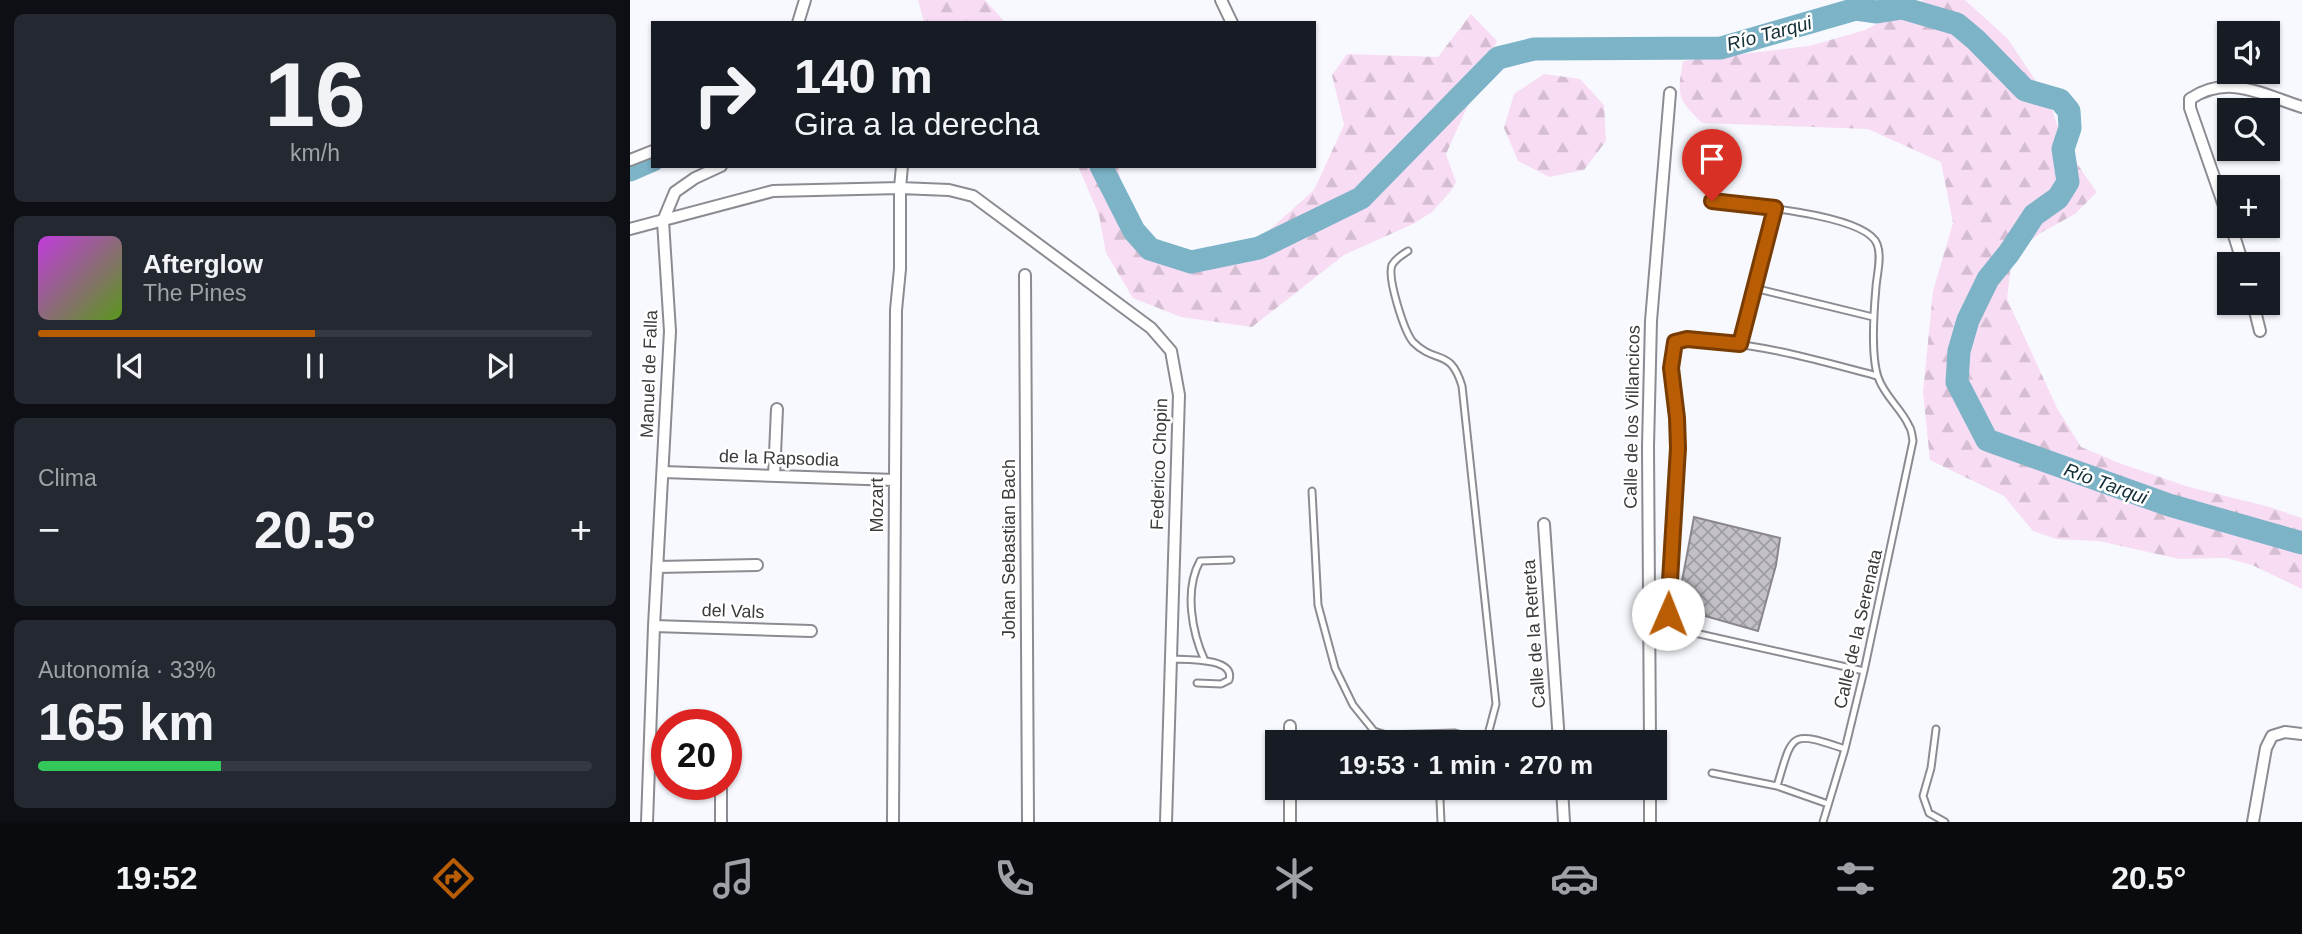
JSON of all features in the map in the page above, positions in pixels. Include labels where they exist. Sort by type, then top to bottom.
[{"type":"street","points":[[799,21],[805,0]]},
{"type":"street","points":[[1221,0],[1231,21]]},
{"type":"street","points":[[2217,186],[2190,108],[2190,99],[2203,90],[2227,85],[2254,90],[2302,107]]},
{"type":"street","name":"Calle de los Villancicos","points":[[1650,730],[1648,446],[1651,321],[1670,93]]},
{"type":"street","points":[[630,159],[651,152]]},
{"type":"street","name":"Manuel de Falla","points":[[647,822],[654,625],[670,331],[663,221],[675,192],[695,178],[717,168]]},
{"type":"street","name":"Mozart","points":[[893,822],[896,310],[900,269],[902,168]]},
{"type":"street","name":"Federico Chopin","points":[[630,229],[773,191],[900,188],[949,190],[973,196],[1151,328],[1171,351],[1180,395],[1166,822]]},
{"type":"street","name":"Johan Sebastian Bach","points":[[1025,275],[1028,822]]},
{"type":"street","points":[[2256,315],[2260,331]]},
{"type":"street","points":[[774,476],[777,409]]},
{"type":"street","name":"de la Rapsodia","points":[[663,472],[895,480]]},
{"type":"street","name":"Calle de la Retreta","points":[[1544,524],[1558,730]]},
{"type":"street","points":[[657,567],[757,565]]},
{"type":"street","name":"del Vals","points":[[654,625],[811,631]]},
{"type":"street","points":[[2253,822],[2266,748],[2272,736],[2285,732],[2302,734]]},
{"type":"street","points":[[720,800],[721,822]]},
{"type":"street","points":[[1290,800],[1290,822]]},
{"type":"street","points":[[1563,800],[1564,822]]},
{"type":"street","points":[[1650,800],[1650,822]]},
{"type":"lane","points":[[1712,201],[1775,208],[1847,222],[1867,232],[1877,243],[1879,254],[1873,317],[1877,376],[1780,351],[1740,344],[1687,339],[1675,342],[1671,368],[1678,448],[1668,614],[1677,629],[1864,671]]},
{"type":"lane","points":[[1740,344],[1775,208]]},
{"type":"lane","points":[[1408,251],[1398,257],[1391,267],[1391,281],[1410,339],[1425,353],[1444,358],[1457,369],[1462,386],[1496,704],[1489,730]]},
{"type":"lane","points":[[1754,288],[1873,317]]},
{"type":"lane","name":"Calle de la Serenata","points":[[1823,822],[1864,671],[1913,441],[1909,425],[1891,402],[1877,376]]},
{"type":"lane","points":[[1312,491],[1318,605],[1335,668],[1353,705],[1373,730]]},
{"type":"lane","points":[[1205,661],[1195,636],[1194,572],[1200,561],[1231,560]]},
{"type":"lane","points":[[1170,659],[1220,663],[1228,668],[1229,680],[1222,684],[1197,683]]},
{"type":"lane","points":[[1936,729],[1931,768],[1923,796],[1929,813],[1945,822]]},
{"type":"lane","points":[[1777,786],[1788,747],[1796,740],[1808,737],[1844,749]]},
{"type":"lane","points":[[1712,773],[1777,786],[1828,804]]},
{"type":"lane","points":[[1440,800],[1441,822]]},
{"type":"green space","points":[[918,0],[985,0],[1004,21],[923,21]]},
{"type":"green space","points":[[1924,0],[1965,0],[2008,39],[2051,104],[2069,150],[2097,192],[2075,214],[2039,234],[2012,256],[2007,299],[2057,408],[2081,447],[2189,487],[2302,518],[2302,589],[2252,565],[2226,558],[2179,559],[2099,541],[2056,539],[2033,531],[2004,496],[1930,460],[1923,392],[1933,291],[1953,223],[1941,162],[1868,129],[1702,123],[1683,102],[1680,82],[1683,61],[1809,46],[1865,30]]},
{"type":"green space","points":[[1471,14],[1497,41],[1446,154],[1456,182],[1432,212],[1413,224],[1344,255],[1252,327],[1181,317],[1133,298],[1106,253],[1099,215],[1079,168],[1118,168],[1129,231],[1162,265],[1201,267],[1249,255],[1266,233],[1314,190],[1344,125],[1332,75],[1347,54],[1438,57]]},
{"type":"green space","points":[[1544,74],[1580,79],[1604,105],[1606,141],[1584,170],[1549,177],[1518,161],[1504,128],[1514,94]]},
{"type":"building","points":[[1694,517],[1780,538],[1776,565],[1758,631],[1677,608]]},
{"type":"waterway","name":"Río Tarqui","points":[[1102,168],[1134,231],[1150,249],[1191,262],[1259,248],[1361,198],[1498,58],[1534,49],[1721,48],[1856,9],[1877,12],[1902,8],[1957,24],[2025,90],[2060,100],[2069,111],[2070,128],[2063,149],[2068,182],[2058,198],[2034,215],[1988,279],[1968,320],[1959,351],[1957,382],[1987,440],[2169,505],[2302,543]]},
{"type":"waterway","points":[[630,170],[651,161]]},
{"type":"route","points":[[1668,614],[1678,448],[1671,368],[1675,342],[1687,339],[1740,344],[1775,208],[1712,201]]}]
